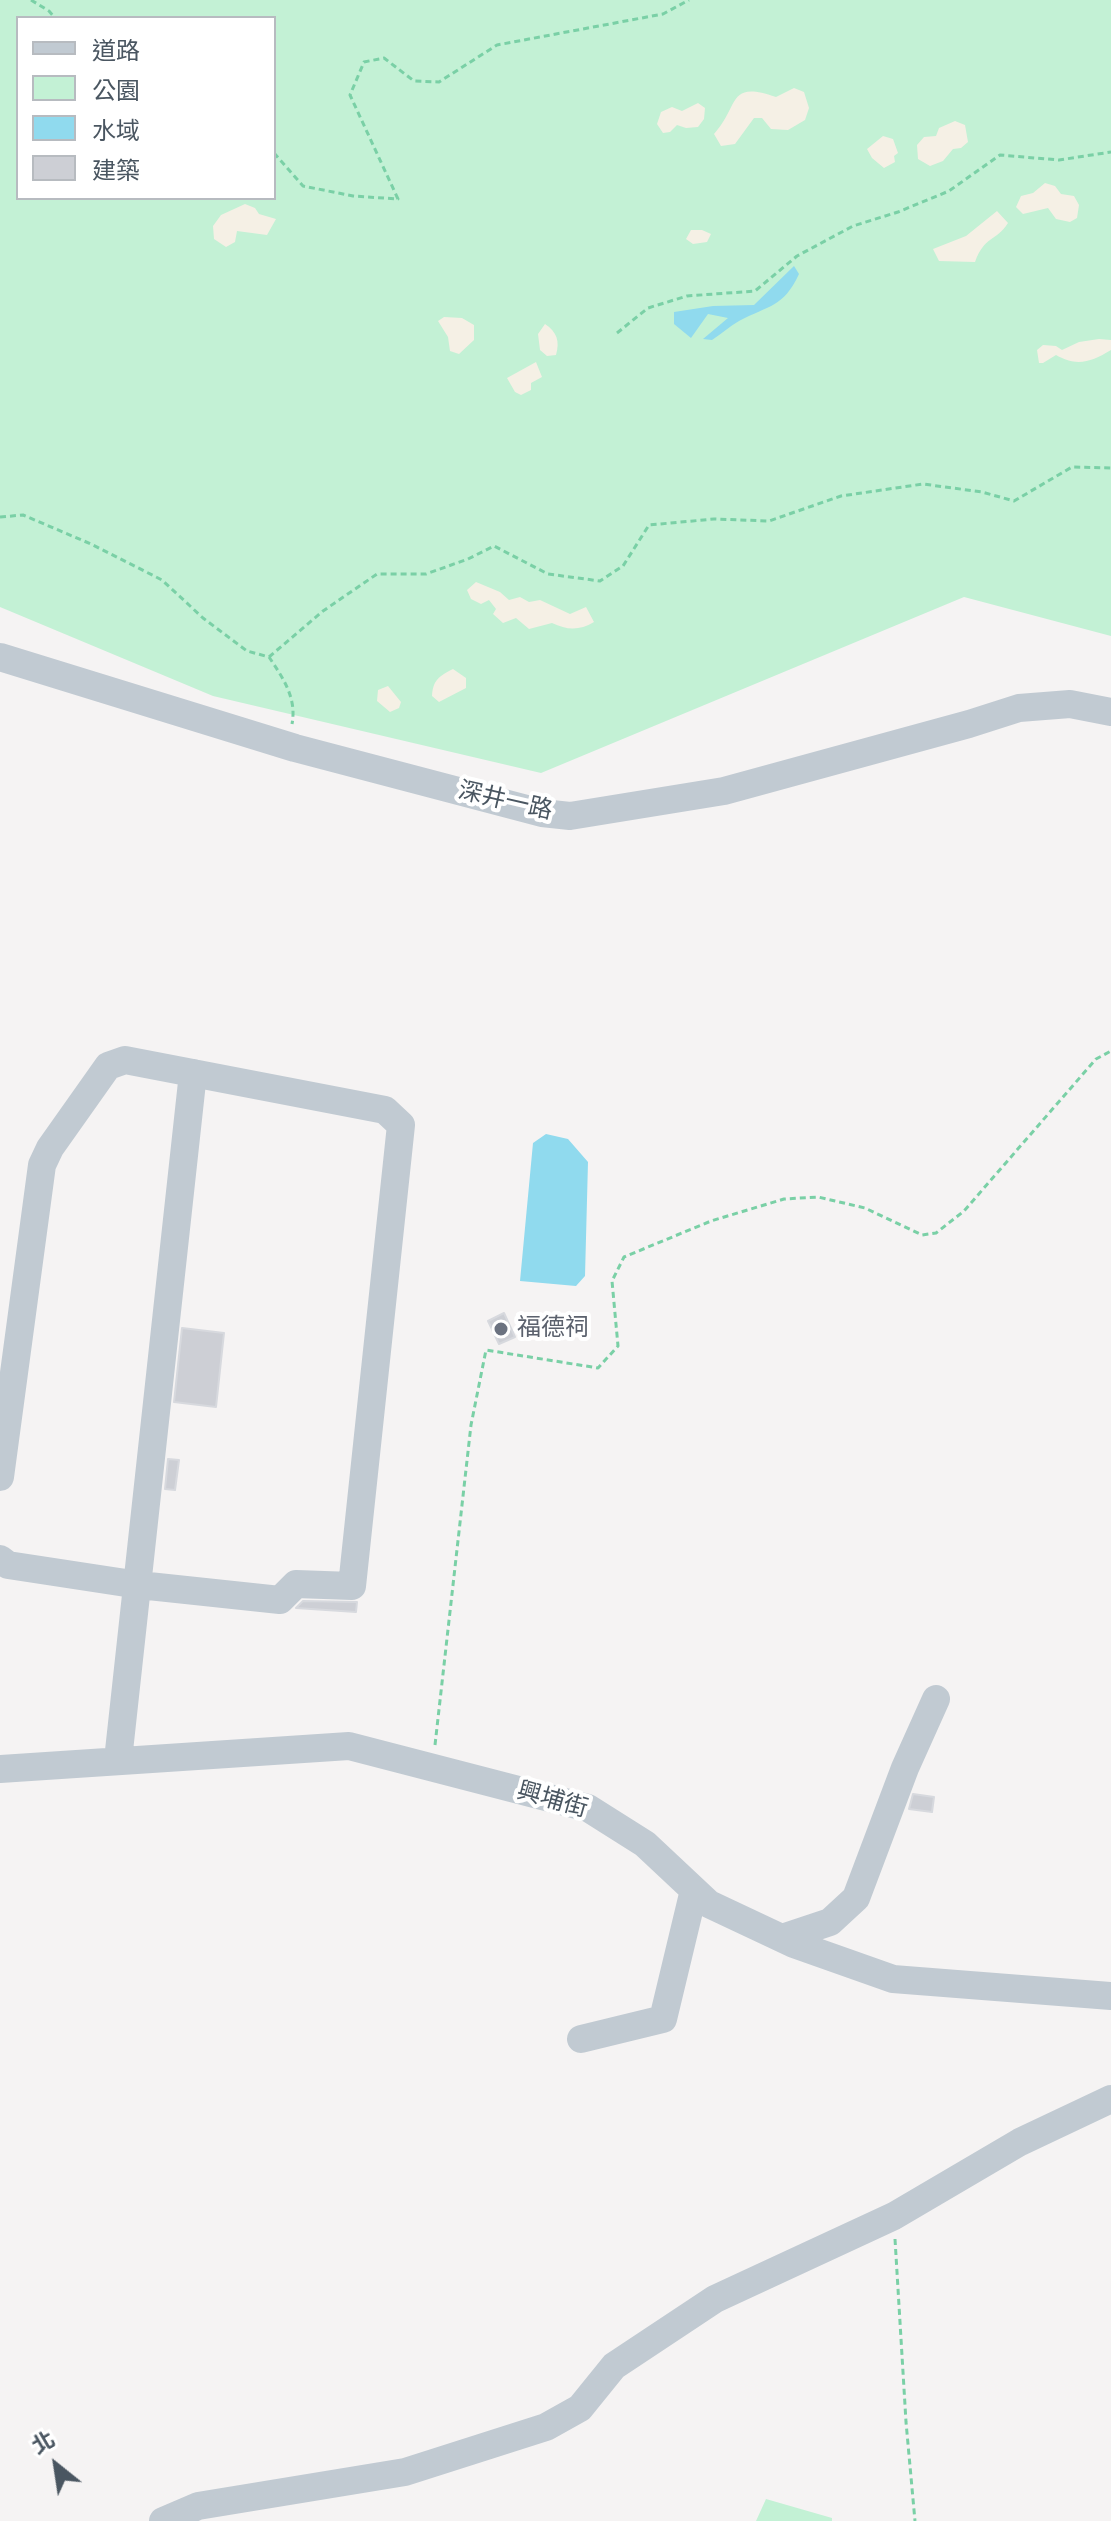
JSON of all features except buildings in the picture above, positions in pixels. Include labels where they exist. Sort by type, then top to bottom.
[{"type":"street","name":"深井一路","points":[[0,657],[288,745],[542,813],[570,816],[724,791],[1019,708],[1070,704],[1111,712]]},
{"type":"street","points":[[0,1477],[42,1165],[108,1066],[125,1060],[385,1110],[401,1125],[352,1586],[296,1584],[280,1600],[139,1585],[8,1565],[0,1559]]},
{"type":"street","points":[[118,1760],[193,1073]]},
{"type":"street","points":[[782,1938],[830,1922],[856,1898],[905,1768],[936,1699]]},
{"type":"street","name":"興埔街","points":[[0,1769],[349,1746],[588,1808],[645,1844],[709,1904],[782,1938],[893,1979],[1111,1996]]},
{"type":"street","points":[[581,2039],[663,2019],[694,1890]]},
{"type":"street","points":[[163,2521],[198,2506],[405,2472],[546,2427],[580,2408],[614,2366],[715,2299],[894,2216],[1020,2142],[1111,2099]]},
{"type":"path","points":[[31,0],[53,16]]},
{"type":"path","points":[[276,155],[303,186],[353,196],[398,199],[350,95],[364,62],[384,58],[414,81],[439,82],[497,45],[663,14],[689,0]]},
{"type":"path","points":[[617,333],[648,308],[687,296],[755,291],[797,256],[853,226],[949,191],[1000,155],[1059,160],[1111,152]]},
{"type":"path","points":[[269,657],[323,611],[377,574],[426,574],[494,546],[548,574],[600,581],[623,566],[649,525],[714,519],[769,521],[841,496],[923,484],[982,492],[1014,501],[1072,467],[1111,468]]},
{"type":"path","points":[[0,517],[23,515],[91,544],[162,580],[203,618],[247,651],[269,657],[287,684],[295,709],[288,745]]},
{"type":"path","points":[[432,1768],[471,1425],[486,1350],[598,1368],[618,1346],[612,1281],[624,1257],[711,1221],[784,1199],[818,1197],[865,1208],[922,1235],[936,1233],[964,1211],[1096,1059],[1111,1051]]},
{"type":"path","points":[[894,2216],[915,2521]]},
{"type":"green space","points":[[0,0],[1111,0],[1111,636],[964,597],[541,773],[213,696],[0,607]]},
{"type":"green space","points":[[766,2499],[832,2518],[832,2521],[756,2521]]},
{"type":"sand","points":[[794,88],[804,92],[809,108],[805,120],[788,130],[771,129],[762,118],[754,118],[735,144],[721,146],[714,134],[736,98],[749,92],[776,97]]},
{"type":"sand","points":[[698,103],[705,108],[704,119],[698,127],[677,125],[670,132],[663,133],[657,124],[661,112],[672,107],[682,111]]},
{"type":"sand","points":[[955,121],[965,125],[968,142],[961,148],[953,149],[943,161],[930,166],[918,159],[917,145],[924,137],[936,136],[939,128]]},
{"type":"sand","points":[[883,136],[893,139],[898,153],[894,156],[895,162],[884,168],[867,149]]},
{"type":"sand","points":[[1045,183],[1055,186],[1061,194],[1074,196],[1079,205],[1077,218],[1070,222],[1056,219],[1048,208],[1023,214],[1016,207],[1021,196],[1033,193]]},
{"type":"sand","points":[[245,204],[255,208],[259,214],[276,219],[267,235],[237,231],[235,242],[226,247],[214,239],[213,226],[221,215]]},
{"type":"sand","points":[[997,211],[1008,223],[983,247],[975,262],[939,261],[933,249],[966,236]]},
{"type":"sand","points":[[691,230],[711,234],[707,242],[693,244],[686,239]]},
{"type":"sand","points":[[444,317],[462,318],[474,325],[474,340],[459,354],[450,351],[448,337],[438,321]]},
{"type":"sand","points":[[545,324],[556,337],[556,355],[547,356],[540,350],[538,334]]},
{"type":"sand","points":[[1111,340],[1111,350],[1097,358],[1077,362],[1056,355],[1039,363],[1037,350],[1043,345],[1062,350],[1079,342]]},
{"type":"sand","points":[[536,362],[542,377],[531,383],[531,390],[521,395],[515,392],[507,378]]},
{"type":"sand","points":[[476,582],[500,592],[509,600],[520,597],[529,602],[540,600],[570,614],[586,607],[594,622],[578,628],[552,623],[529,629],[516,618],[503,623],[493,614],[496,609],[489,600],[481,604],[471,599],[467,590]]},
{"type":"sand","points":[[453,669],[466,678],[466,688],[439,702],[432,696],[435,682]]},
{"type":"sand","points":[[388,686],[401,702],[399,708],[390,712],[377,701],[378,690]]},
{"type":"water","points":[[794,266],[799,274],[781,300],[739,321],[712,340],[703,339],[728,318],[708,314],[691,338],[674,324],[674,312],[713,306],[754,305]]},
{"type":"water","points":[[546,1134],[568,1139],[588,1162],[585,1276],[576,1286],[520,1281],[533,1143]]},
{"type":"place","name":"福德祠","points":[[501,1329]]}]
